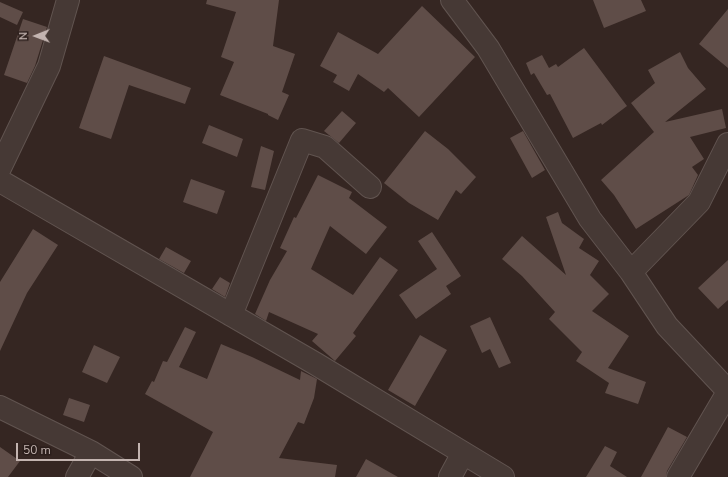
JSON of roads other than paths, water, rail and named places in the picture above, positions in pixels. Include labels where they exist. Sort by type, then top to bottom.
[{"type":"street","points":[[0,168],[49,66],[68,0]]},
{"type":"street","points":[[452,0],[488,48],[590,218],[632,272],[667,326],[728,392],[678,477]]},
{"type":"street","points":[[231,315],[302,140],[325,147],[370,187]]},
{"type":"street","points":[[632,272],[699,202],[728,144]]},
{"type":"street","points":[[0,181],[316,364],[503,477]]},
{"type":"street","points":[[0,407],[91,452],[131,477]]},
{"type":"street","points":[[77,477],[91,452]]},
{"type":"street","points":[[450,477],[463,453]]}]
